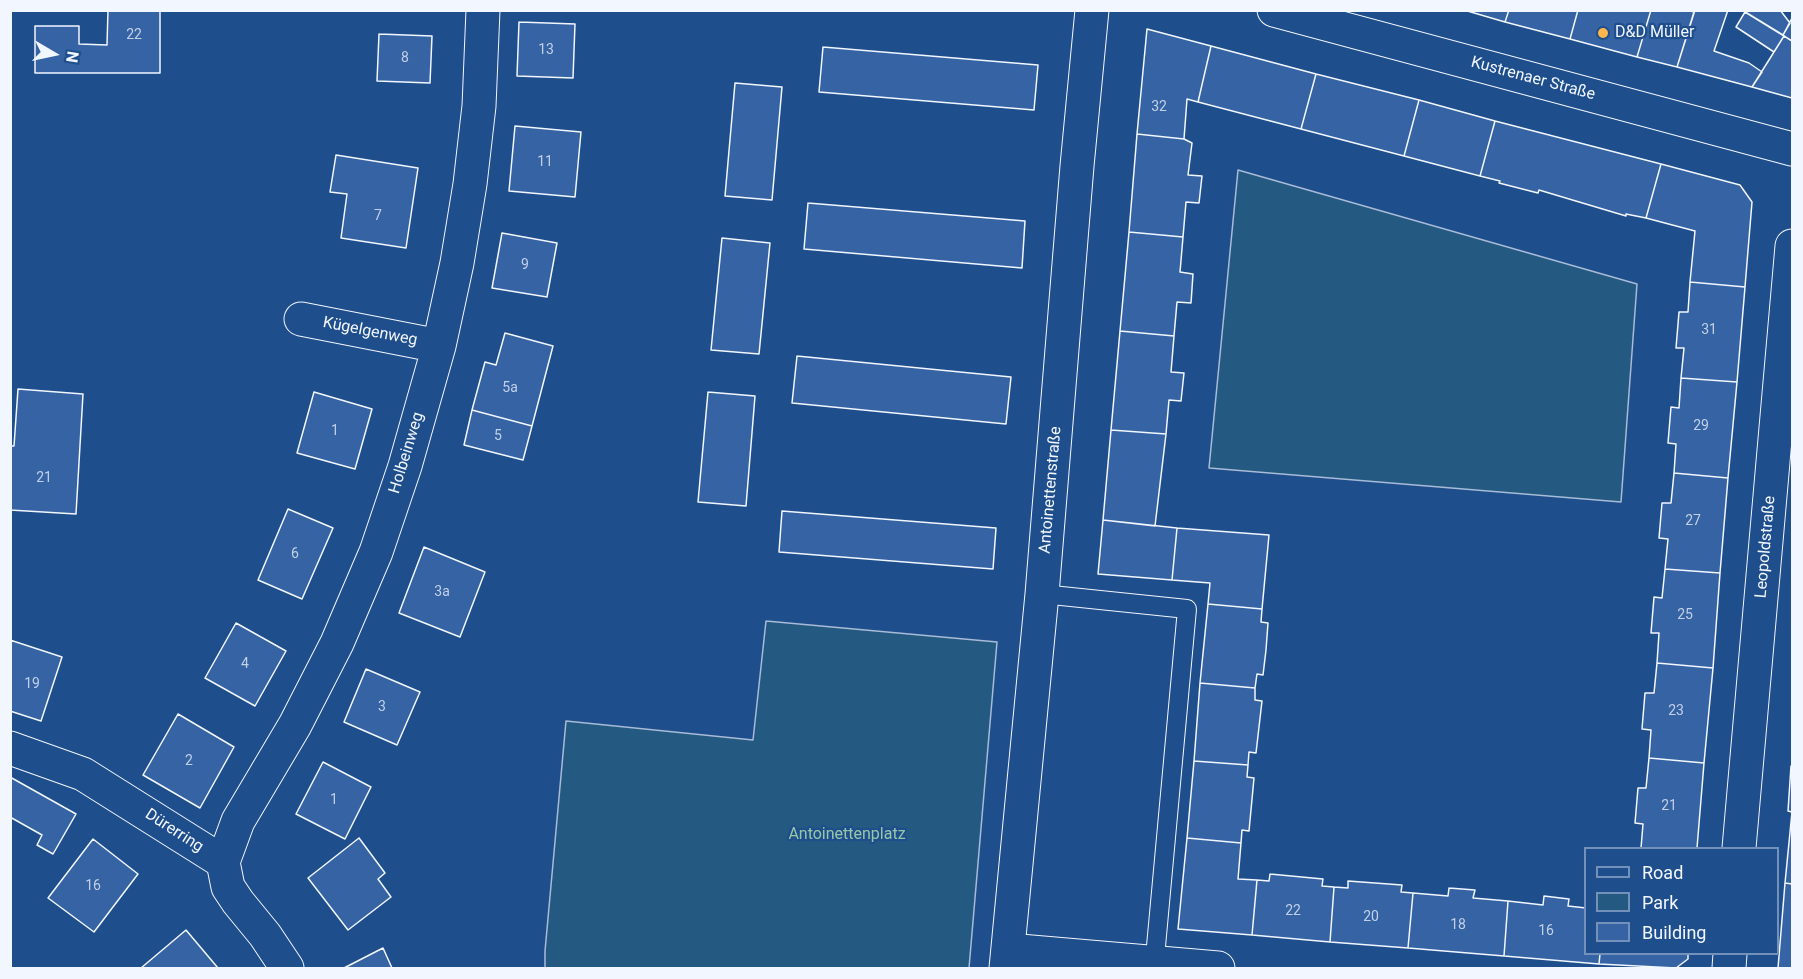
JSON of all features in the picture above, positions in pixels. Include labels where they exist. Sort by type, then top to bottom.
[{"type":"street","name":"Holbeinweg","points":[[223,862],[238,821],[296,725],[337,643],[376,552],[405,466],[439,345],[457,263],[470,184],[479,106],[483,10]]},
{"type":"street","name":"Antoinettenstraße","points":[[1007,959],[1042,594],[1092,10]]},
{"type":"street","name":"Kustrenaer Straße","points":[[1274,10],[1792,149]]},
{"type":"street","name":"Leopoldstraße","points":[[1739,847],[1792,246]]},
{"type":"street","name":"Kügelgenweg","points":[[301,319],[439,345]]},
{"type":"street","name":"Dürerring","points":[[10,748],[83,774],[223,862]]},
{"type":"street","points":[[223,862],[228,887],[265,935],[287,969]]},
{"type":"street","points":[[1007,959],[1218,969]]},
{"type":"lane","points":[[1042,594],[1187,609],[1155,965]]},
{"type":"green space","points":[[1238,170],[1637,284],[1621,502],[1209,468]]},
{"type":"green space","name":"Antoinettenplatz","points":[[766,621],[997,642],[969,968],[545,968],[566,721],[753,740]]},
{"type":"building","points":[[108,10],[160,10],[160,73],[35,73],[35,26],[79,26],[79,44],[107,45]]},
{"type":"building","points":[[1464,10],[1509,10],[1505,22]]},
{"type":"building","points":[[1509,10],[1578,10],[1570,39],[1505,22]]},
{"type":"building","points":[[1578,10],[1651,10],[1637,57],[1570,39]]},
{"type":"building","points":[[1651,10],[1694,12],[1677,67],[1637,57]]},
{"type":"building","points":[[1695,10],[1728,10],[1714,51],[1749,63],[1762,72],[1752,87],[1677,67]]},
{"type":"building","points":[[1742,10],[1780,10],[1790,23],[1783,35]]},
{"type":"building","points":[[1745,12],[1784,36],[1774,52],[1736,27]]},
{"type":"building","points":[[1792,18],[1792,41],[1783,35]]},
{"type":"building","points":[[519,22],[575,24],[573,78],[517,76]]},
{"type":"building","points":[[1147,29],[1211,46],[1198,102],[1187,99],[1184,139],[1137,134]]},
{"type":"building","points":[[379,34],[432,36],[430,83],[377,81]]},
{"type":"building","points":[[1784,36],[1792,41],[1792,98],[1752,87]]},
{"type":"building","points":[[1211,46],[1316,74],[1301,129],[1198,102]]},
{"type":"building","points":[[823,47],[1038,65],[1034,110],[819,92]]},
{"type":"building","points":[[1316,74],[1419,100],[1404,156],[1301,129]]},
{"type":"building","points":[[735,83],[782,87],[772,200],[725,196]]},
{"type":"building","points":[[1419,100],[1495,121],[1480,176],[1404,156]]},
{"type":"building","points":[[1495,121],[1661,164],[1646,218],[1626,214],[1626,216],[1539,190],[1538,193],[1480,176]]},
{"type":"building","points":[[515,126],[581,132],[575,197],[509,191]]},
{"type":"building","points":[[1137,134],[1184,139],[1192,143],[1188,175],[1202,176],[1199,203],[1186,202],[1183,237],[1129,232]]},
{"type":"building","points":[[336,155],[418,168],[406,248],[341,238],[347,194],[330,192]]},
{"type":"building","points":[[1661,164],[1740,185],[1752,202],[1745,287],[1690,282],[1695,231],[1646,218]]},
{"type":"building","points":[[808,203],[1025,221],[1022,268],[804,249]]},
{"type":"building","points":[[1129,232],[1183,237],[1180,272],[1193,274],[1191,303],[1177,302],[1174,336],[1120,331]]},
{"type":"building","points":[[502,233],[557,243],[547,297],[492,288]]},
{"type":"building","points":[[722,238],[770,243],[759,354],[711,350]]},
{"type":"building","points":[[1690,282],[1745,287],[1737,382],[1681,378],[1684,348],[1676,348],[1679,312],[1688,312]]},
{"type":"building","points":[[1120,331],[1174,336],[1171,372],[1184,373],[1181,401],[1169,400],[1166,434],[1111,430]]},
{"type":"building","points":[[505,333],[553,346],[532,426],[472,410],[485,362],[496,365]]},
{"type":"building","points":[[797,356],[1011,377],[1006,424],[792,403]]},
{"type":"building","points":[[1681,378],[1737,382],[1728,478],[1674,473],[1676,444],[1668,443],[1671,407],[1679,408]]},
{"type":"building","points":[[18,389],[83,394],[76,514],[10,510],[10,446],[14,446]]},
{"type":"building","points":[[314,392],[372,409],[355,469],[297,453]]},
{"type":"building","points":[[708,392],[755,396],[746,506],[698,502]]},
{"type":"building","points":[[472,410],[532,426],[523,460],[464,445]]},
{"type":"building","points":[[1111,430],[1166,434],[1155,526],[1103,520]]},
{"type":"building","points":[[1674,473],[1728,478],[1720,573],[1665,569],[1668,539],[1659,538],[1662,503],[1671,503]]},
{"type":"building","points":[[288,509],[333,528],[302,599],[258,580]]},
{"type":"building","points":[[782,511],[996,528],[993,569],[779,552]]},
{"type":"building","points":[[1103,520],[1177,528],[1172,580],[1098,574]]},
{"type":"building","points":[[1177,528],[1269,535],[1262,609],[1208,604],[1210,583],[1172,580]]},
{"type":"building","points":[[424,547],[485,572],[460,637],[399,613]]},
{"type":"building","points":[[1665,569],[1720,573],[1713,668],[1657,663],[1659,633],[1651,633],[1654,597],[1662,598]]},
{"type":"building","points":[[1208,604],[1262,609],[1261,622],[1268,623],[1266,650],[1263,675],[1257,674],[1255,688],[1200,683]]},
{"type":"building","points":[[236,623],[286,651],[255,706],[205,678]]},
{"type":"building","points":[[10,640],[62,657],[41,721],[10,711]]},
{"type":"building","points":[[1657,663],[1713,668],[1704,763],[1649,758],[1651,730],[1642,729],[1645,693],[1654,693]]},
{"type":"building","points":[[366,669],[420,692],[397,745],[344,722]]},
{"type":"building","points":[[1200,683],[1255,688],[1255,700],[1262,701],[1256,753],[1249,752],[1248,765],[1194,761]]},
{"type":"building","points":[[178,714],[234,747],[200,808],[143,775]]},
{"type":"building","points":[[1649,758],[1704,763],[1697,847],[1641,847],[1643,824],[1635,823],[1638,788],[1646,788]]},
{"type":"building","points":[[1194,761],[1248,765],[1247,777],[1254,778],[1249,831],[1242,830],[1241,843],[1187,838]]},
{"type":"building","points":[[323,762],[371,787],[345,839],[296,814]]},
{"type":"building","points":[[1792,766],[1792,812],[1788,811]]},
{"type":"building","points":[[10,777],[76,814],[53,854],[37,845],[42,835],[10,817]]},
{"type":"building","points":[[1792,812],[1792,884],[1785,883]]},
{"type":"building","points":[[359,838],[385,873],[378,879],[391,897],[348,930],[308,878]]},
{"type":"building","points":[[1187,838],[1241,843],[1238,879],[1257,880],[1252,935],[1178,929]]},
{"type":"building","points":[[93,839],[138,874],[94,932],[48,898]]},
{"type":"building","points":[[1270,874],[1323,879],[1322,886],[1334,887],[1330,942],[1252,935],[1257,880],[1269,881]]},
{"type":"building","points":[[1348,881],[1402,885],[1401,892],[1413,893],[1408,948],[1330,942],[1334,887],[1348,888]]},
{"type":"building","points":[[1785,883],[1792,884],[1792,968],[1778,968]]},
{"type":"building","points":[[1449,888],[1475,890],[1473,898],[1508,901],[1504,956],[1408,948],[1413,893],[1448,896]]},
{"type":"building","points":[[1544,896],[1569,899],[1568,906],[1584,908],[1584,955],[1600,955],[1599,964],[1504,956],[1508,901],[1543,905]]},
{"type":"building","points":[[186,930],[218,968],[141,968]]},
{"type":"building","points":[[383,948],[392,968],[344,968]]},
{"type":"building","points":[[1600,955],[1688,955],[1688,959],[1676,968],[1599,964]]},
{"type":"place","name":"D&D Müller","points":[[1603,33]]}]
